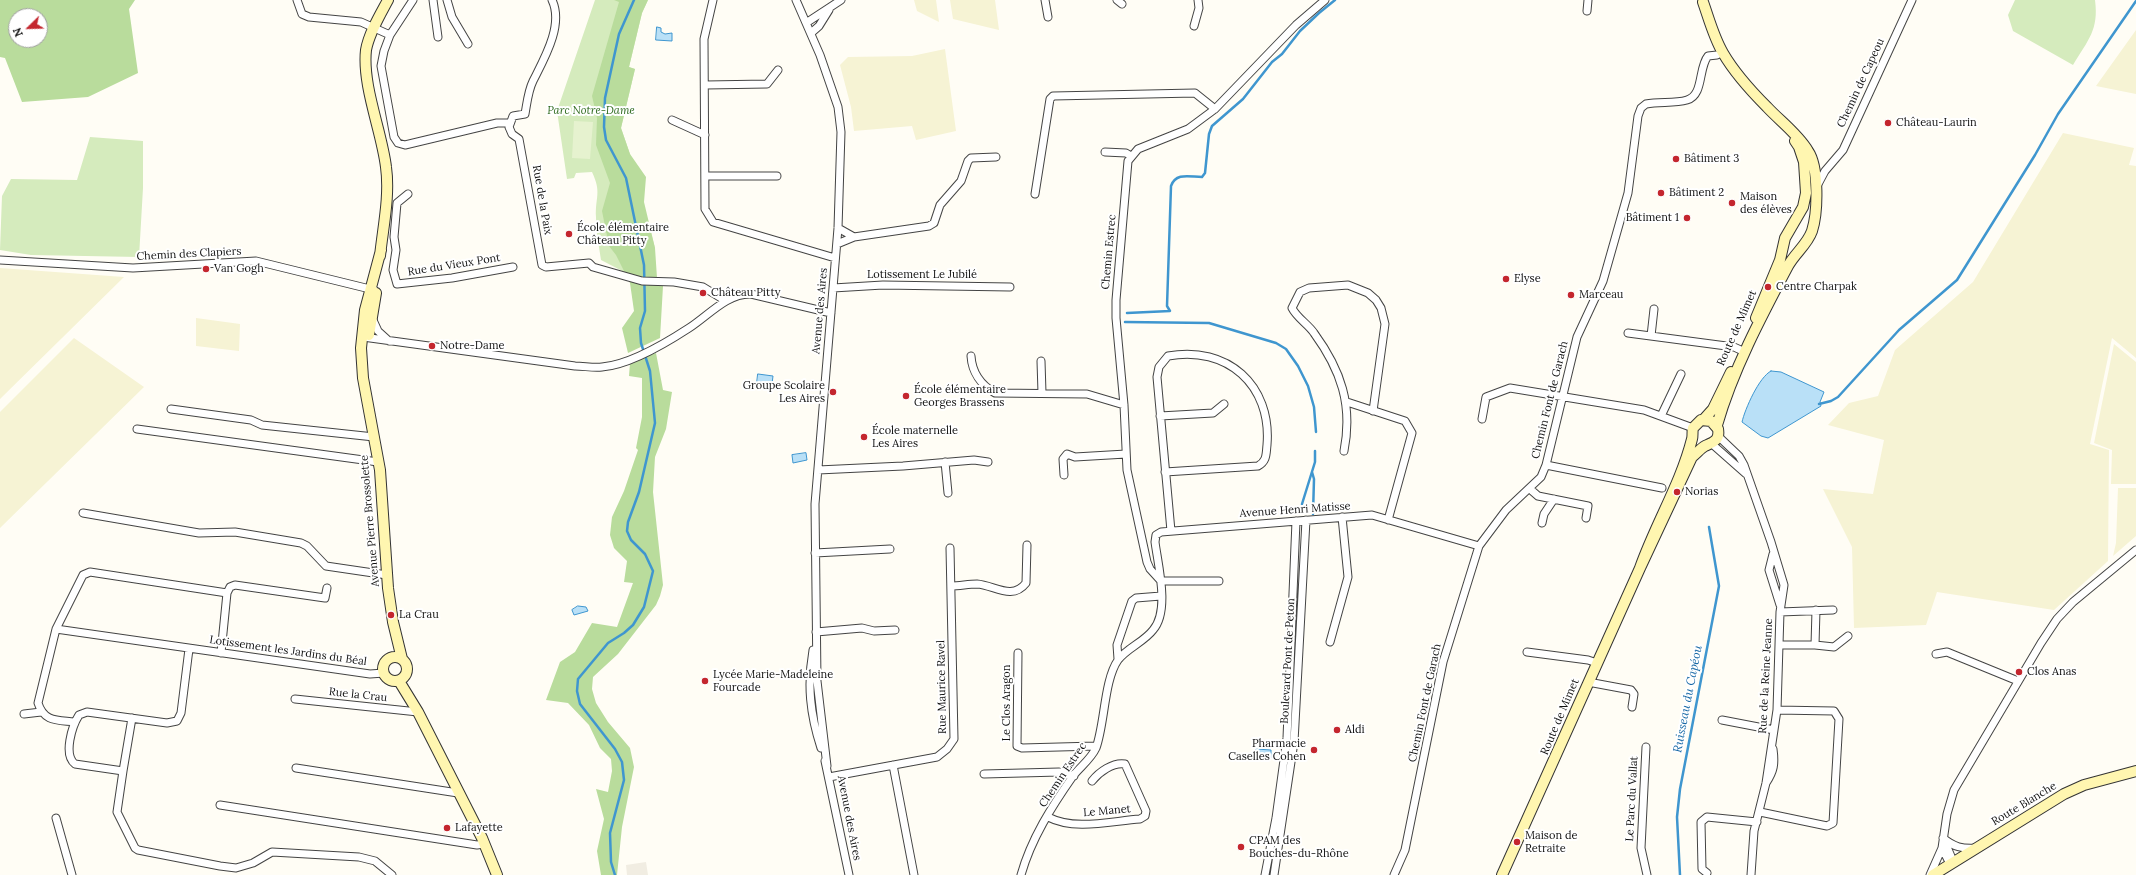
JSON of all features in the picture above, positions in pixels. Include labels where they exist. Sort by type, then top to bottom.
[{"type":"street","points":[[297,0],[302,14],[309,18],[361,22],[390,35]]},
{"type":"street","name":"Avenue Pierre Brossolette","points":[[388,0],[366,49],[370,89],[386,168],[386,206],[381,250],[366,337],[367,395],[378,462],[385,526],[387,575],[393,622],[402,659]]},
{"type":"street","points":[[413,0],[390,35],[384,51],[381,66],[394,138],[398,143],[405,145],[497,123],[509,123],[517,114],[525,114],[533,81],[539,72],[556,25],[556,8],[552,0]]},
{"type":"street","points":[[433,0],[438,37]]},
{"type":"street","points":[[448,0],[452,17],[468,44]]},
{"type":"street","points":[[713,0],[704,39],[706,85],[705,209],[712,222],[835,258]]},
{"type":"street","name":"Avenue des Aires","points":[[796,0],[811,33],[838,107],[840,126],[838,228],[815,504],[815,553],[819,712],[827,766],[849,875]]},
{"type":"street","points":[[806,23],[841,0]]},
{"type":"street","points":[[1045,0],[1048,17]]},
{"type":"street","points":[[1194,26],[1199,8],[1198,0]]},
{"type":"street","points":[[1105,152],[1126,153],[1130,156],[1147,144],[1188,129],[1216,109],[1296,25],[1325,0]]},
{"type":"street","points":[[1587,11],[1588,0]]},
{"type":"street","name":"Chemin de Capeou","points":[[1816,188],[1825,171],[1843,150],[1912,0]]},
{"type":"street","name":"Route de Mimet","points":[[1703,1],[1706,24],[1717,55],[1736,80],[1765,105]]},
{"type":"street","name":"Route de Mimet","points":[[1640,568],[1648,542],[1663,513],[1698,422],[1704,419],[1712,408],[1789,264],[1799,253],[1812,230],[1816,188],[1812,159],[1807,148],[1765,105],[1723,53],[1703,1]]},
{"type":"street","points":[[811,33],[819,26],[829,9]]},
{"type":"street","name":"Chemin Font de Garach","points":[[1394,875],[1405,850],[1443,662],[1479,546],[1506,510],[1541,477],[1546,465],[1577,337],[1603,281],[1628,193],[1639,112],[1646,104],[1687,100],[1694,96],[1699,84],[1703,63],[1708,56],[1717,55]]},
{"type":"street","points":[[706,85],[767,84],[778,70]]},
{"type":"street","points":[[1035,194],[1050,99],[1053,96],[1195,93],[1216,109]]},
{"type":"street","name":"Route de Mimet","points":[[1502,875],[1588,682],[1692,457],[1712,442],[1743,351],[1780,260],[1788,232],[1803,207],[1805,185],[1804,162],[1799,147],[1776,117]]},
{"type":"street","points":[[672,120],[705,135]]},
{"type":"street","name":"Rue de la Paix","points":[[509,123],[512,134],[519,138],[542,265],[546,267],[589,263],[593,267],[645,281],[689,284],[703,287],[726,301]]},
{"type":"street","name":"Chemin Estrec","points":[[1130,156],[1127,167],[1116,300],[1124,405],[1127,470],[1147,562],[1150,569],[1160,580]]},
{"type":"street","points":[[836,244],[854,237],[929,226],[934,223],[940,205],[961,181],[968,161],[971,158],[996,157]]},
{"type":"street","name":"Chemin de Capeou","points":[[1805,185],[1815,176],[1825,171]]},
{"type":"street","points":[[705,176],[777,176]]},
{"type":"street","name":"Rue du Vieux Pont","points":[[408,194],[397,203],[394,237],[396,250],[393,270],[397,284],[452,278],[513,267]]},
{"type":"street","points":[[1794,222],[1805,220],[1812,230]]},
{"type":"street","points":[[838,228],[854,237]]},
{"type":"street","points":[[1784,243],[1788,252],[1799,253]]},
{"type":"street","name":"Chemin des Clapiers","points":[[0,260],[133,268],[256,262],[373,290]]},
{"type":"street","name":"Lotissement Le Jubilé","points":[[833,288],[883,285],[1010,287]]},
{"type":"street","points":[[1344,450],[1347,437],[1347,402],[1343,386],[1324,347],[1292,308],[1300,292],[1304,289],[1338,285],[1359,288],[1368,292],[1381,308],[1385,324],[1373,411]]},
{"type":"street","name":"Avenue Pierre Brossolette","points":[[366,337],[372,312],[373,290]]},
{"type":"street","points":[[366,337],[575,366],[603,367],[629,360],[655,348],[688,329],[726,301],[740,293],[751,294],[831,313]]},
{"type":"street","points":[[1651,336],[1654,308]]},
{"type":"street","points":[[372,312],[374,325],[378,331],[390,341]]},
{"type":"street","points":[[1628,333],[1734,347],[1743,351]]},
{"type":"street","points":[[1165,472],[1258,466],[1263,463],[1266,457],[1268,434],[1260,398],[1248,380],[1227,363],[1214,357],[1201,354],[1176,354],[1168,356],[1163,360],[1157,377],[1165,472],[1171,531]]},
{"type":"street","points":[[971,356],[972,368],[987,388],[995,393],[1087,394],[1124,405]]},
{"type":"street","points":[[1041,361],[1042,393]]},
{"type":"street","points":[[1661,416],[1681,374]]},
{"type":"street","points":[[1482,419],[1486,397],[1507,389],[1563,396],[1644,410],[1661,416],[1693,432],[1698,444],[1712,442]]},
{"type":"street","points":[[1347,402],[1405,421],[1412,433],[1388,520]]},
{"type":"street","points":[[1160,416],[1213,413],[1224,404]]},
{"type":"street","points":[[171,409],[251,420],[262,425],[374,437]]},
{"type":"street","points":[[1704,419],[1717,425]]},
{"type":"street","points":[[137,429],[378,462]]},
{"type":"street","name":"Rue de la Reine Jeanne","points":[[1712,442],[1746,474],[1771,542],[1773,554],[1779,566],[1784,585],[1780,609],[1780,645],[1772,747],[1775,763],[1774,771],[1766,783],[1754,832],[1751,875]]},
{"type":"street","points":[[1064,475],[1064,459],[1067,454],[1075,457],[1126,454]]},
{"type":"street","points":[[818,470],[974,460],[988,462]]},
{"type":"street","points":[[945,462],[948,493]]},
{"type":"street","points":[[1546,465],[1662,488]]},
{"type":"street","points":[[1530,489],[1538,496],[1588,506],[1586,518]]},
{"type":"street","points":[[1542,523],[1544,514],[1554,499]]},
{"type":"street","points":[[83,513],[200,532],[235,532],[301,543],[307,546],[326,566],[387,575]]},
{"type":"street","name":"Avenue Henri Matisse","points":[[1160,580],[1155,542],[1156,535],[1160,532],[1372,515],[1479,546]]},
{"type":"street","points":[[1330,642],[1348,577],[1342,517]]},
{"type":"street","name":"Boulevard Pont de Peton","points":[[1274,875],[1294,742],[1306,520]]},
{"type":"street","name":"Boulevard Pont de Peton","points":[[1265,875],[1276,818],[1287,738],[1296,521]]},
{"type":"street","points":[[951,586],[978,584],[1003,592],[1017,591],[1026,583],[1027,545]]},
{"type":"street","name":"Rue Maurice Ravel","points":[[830,777],[937,757],[947,749],[954,739],[950,548]]},
{"type":"street","points":[[815,553],[890,549]]},
{"type":"street","points":[[1932,875],[1942,848],[1947,814],[1954,790],[2018,681],[2057,620],[2073,602],[2136,550]]},
{"type":"street","name":"Rue de la Reine Jeanne","points":[[1773,554],[1769,570],[1780,609]]},
{"type":"street","points":[[40,712],[38,703],[56,629],[83,576],[90,572],[227,593]]},
{"type":"street","points":[[1118,659],[1153,630],[1159,621],[1162,611],[1160,580],[1219,581]]},
{"type":"street","points":[[221,653],[227,593],[230,587],[235,585],[325,598],[327,588]]},
{"type":"street","points":[[1773,586],[1784,585]]},
{"type":"street","name":"Chemin Estrec","points":[[1021,875],[1035,838],[1074,776],[1094,752],[1111,678],[1118,659],[1117,645],[1132,602],[1136,598],[1161,596]]},
{"type":"street","points":[[1780,609],[1833,610]]},
{"type":"street","points":[[1815,645],[1816,610]]},
{"type":"street","name":"Avenue Pierre Brossolette","points":[[391,658],[393,622]]},
{"type":"street","points":[[816,632],[862,628],[874,631],[895,630]]},
{"type":"street","name":"Lotissement les Jardins du Béal","points":[[56,629],[370,674],[384,673]]},
{"type":"street","points":[[1780,645],[1834,646],[1848,636]]},
{"type":"street","points":[[123,771],[75,764],[71,760],[69,755],[74,722],[79,715],[87,712],[167,723],[177,721],[181,713],[189,649]]},
{"type":"street","points":[[1527,652],[1588,660],[1597,663]]},
{"type":"street","points":[[1936,654],[1947,652],[2018,681]]},
{"type":"street","name":"Le Clos Aragon","points":[[1018,653],[1017,746],[1022,748],[1096,746]]},
{"type":"street","points":[[402,678],[388,679],[384,673],[384,666],[391,658],[402,659],[407,665],[402,678],[498,875]]},
{"type":"street","points":[[1588,682],[1631,690],[1634,694],[1632,707]]},
{"type":"street","name":"Rue la Crau","points":[[295,699],[418,712]]},
{"type":"street","points":[[1760,812],[1827,826],[1833,823],[1839,719],[1838,714],[1834,711],[1776,710]]},
{"type":"street","points":[[24,714],[40,712],[49,718],[74,722]]},
{"type":"street","points":[[132,718],[117,812],[135,848],[138,850],[236,868],[253,863],[272,852],[360,857],[375,861],[392,875]]},
{"type":"street","points":[[1722,720],[1774,730]]},
{"type":"street","name":"Le Parc du Vallat","points":[[1646,746],[1641,848],[1647,875]]},
{"type":"street","name":"Le Manet","points":[[1048,817],[1060,823],[1071,825],[1140,819],[1145,816],[1146,811],[1125,764],[1120,763],[1099,773],[1092,781]]},
{"type":"street","points":[[893,765],[914,875]]},
{"type":"street","points":[[296,768],[458,794]]},
{"type":"street","name":"Route Blanche","points":[[1932,875],[2064,794],[2099,781],[2136,771]]},
{"type":"street","points":[[984,774],[1059,772],[1074,776]]},
{"type":"street","points":[[220,805],[477,845],[484,844]]},
{"type":"street","points":[[1707,873],[1702,869],[1701,822],[1703,819],[1707,817],[1757,822]]},
{"type":"street","points":[[56,818],[72,875]]},
{"type":"street","points":[[1943,838],[1962,849],[1976,848]]},
{"type":"street","points":[[1943,838],[1952,863]]},
{"type":"street","points":[[1942,848],[1952,863]]},
{"type":"street","points":[[220,866],[220,875]]},
{"type":"shaded area","points":[[914,0],[936,0],[939,22],[917,11]]},
{"type":"shaded area","points":[[950,0],[995,0],[999,30],[953,19]]},
{"type":"shaded area","points":[[2136,30],[2136,94],[2096,86]]},
{"type":"shaded area","points":[[945,49],[956,131],[916,140],[912,126],[854,131],[851,107],[840,65],[848,57],[912,56]]},
{"type":"shaded area","points":[[2063,133],[2134,148],[2129,165],[2136,166],[2136,358],[2112,338],[2090,444],[2109,450],[2108,561],[2054,610],[1937,592],[1926,625],[1854,628],[1852,547],[1823,489],[1873,494],[1884,440],[1828,425],[1849,403],[1878,396],[1895,350],[1973,282]]},
{"type":"shaded area","points":[[0,268],[124,277],[0,399]]},
{"type":"shaded area","points":[[196,318],[240,324],[239,351],[196,346]]},
{"type":"shaded area","points":[[74,338],[144,387],[0,528],[0,412]]},
{"type":"shaded area","points":[[2114,344],[2136,362],[2136,484],[2111,484],[2112,450],[2094,443]]},
{"type":"shaded area","points":[[2118,488],[2136,488],[2136,536],[2113,556],[2116,543]]},
{"type":"shaded area","points":[[646,862],[648,875],[627,875],[626,865]]},
{"type":"green space","points":[[0,0],[135,0],[129,9],[138,73],[88,97],[22,102],[5,58],[0,57]]},
{"type":"green space","name":"Parc Notre-Dame","points":[[595,0],[648,0],[642,13],[629,67],[635,69],[621,128],[630,154],[655,248],[632,276],[601,260],[596,228],[597,185],[592,172],[576,173],[574,178],[567,179],[557,111]]},
{"type":"green space","points":[[614,0],[648,0],[642,13],[629,67],[635,69],[621,128],[630,154],[646,177],[644,202],[655,248],[657,278],[663,286],[660,338],[628,353],[622,328],[634,311],[630,283],[616,255],[609,246],[602,211],[610,183],[596,145],[597,118],[592,96],[619,2]]},
{"type":"green space","points":[[2015,0],[2095,0],[2096,10],[2094,27],[2088,41],[2073,65],[2013,31],[2008,15]]},
{"type":"green space","points":[[574,121],[593,122],[590,159],[572,158]]},
{"type":"green space","points":[[90,137],[143,141],[143,188],[139,257],[31,255],[0,250],[2,196],[11,179],[77,180]]},
{"type":"green space","points":[[656,353],[663,390],[672,392],[666,429],[655,457],[653,492],[663,585],[656,605],[618,654],[593,677],[592,689],[596,703],[608,722],[630,748],[634,767],[622,827],[617,875],[601,875],[597,851],[604,819],[596,789],[608,792],[612,771],[611,759],[600,748],[589,725],[568,703],[546,700],[560,662],[575,652],[592,623],[617,627],[633,583],[624,582],[627,561],[614,548],[610,535],[612,517],[624,491],[638,450],[636,448],[642,417],[642,378],[629,376],[630,363]]},
{"type":"water","points":[[657,27],[661,28],[661,32],[665,34],[672,33],[672,41],[656,40]]},
{"type":"water","points":[[1771,371],[1781,372],[1824,392],[1820,402],[1821,406],[1768,438],[1761,436],[1742,422],[1746,409],[1757,386],[1766,374]]},
{"type":"water","points":[[758,374],[773,376],[772,384],[757,383]]},
{"type":"water","points":[[806,453],[807,460],[793,463],[792,455]]},
{"type":"water","points":[[578,606],[586,607],[588,611],[574,615],[572,610]]},
{"type":"water","points":[[1256,749],[1271,750],[1271,758],[1255,757]]},
{"type":"waterway","points":[[615,875],[611,862],[610,833],[624,780],[622,762],[615,749],[580,704],[577,691],[578,679],[608,643],[624,633],[633,625],[644,607],[653,571],[645,554],[631,540],[627,531],[628,522],[639,492],[655,423],[650,371],[641,343],[640,328],[645,311],[644,265],[626,178],[606,140],[604,127],[605,98],[619,34],[634,0]]},
{"type":"waterway","points":[[1127,313],[1170,311],[1167,306],[1171,186],[1173,182],[1184,176],[1202,177],[1205,173],[1209,134],[1212,126],[1243,99],[1272,62],[1282,54],[1300,31],[1335,0]]},
{"type":"waterway","points":[[1819,404],[1831,401],[1838,397],[1899,330],[1957,280],[2035,155],[2058,114],[2136,1]]},
{"type":"waterway","points":[[1125,322],[1209,323],[1276,343],[1286,349],[1298,366],[1308,386],[1314,407],[1316,432]]},
{"type":"waterway","points":[[1302,504],[1315,462],[1315,451]]},
{"type":"waterway","points":[[1312,472],[1314,479],[1313,514]]},
{"type":"waterway","name":"Ruisseau du Capéou","points":[[1680,875],[1677,817],[1680,789],[1719,586],[1709,527]]},
{"type":"place","name":"Château-Laurin","points":[[1888,123]]},
{"type":"place","name":"Bâtiment 3","points":[[1676,159]]},
{"type":"place","name":"Bâtiment 2","points":[[1661,193]]},
{"type":"place","name":"Maison des élèves","points":[[1732,203]]},
{"type":"place","name":"Bâtiment 1","points":[[1687,218]]},
{"type":"place","name":"École élémentaire Château Pitty","points":[[569,234]]},
{"type":"place","name":"Van Gogh","points":[[206,269]]},
{"type":"place","name":"Elyse","points":[[1506,279]]},
{"type":"place","name":"Centre Charpak","points":[[1768,287]]},
{"type":"place","name":"Château Pitty","points":[[703,293]]},
{"type":"place","name":"Marceau","points":[[1571,295]]},
{"type":"place","name":"Notre-Dame","points":[[432,346]]},
{"type":"place","name":"Groupe Scolaire Les Aires","points":[[833,392]]},
{"type":"place","name":"École élémentaire Georges Brassens","points":[[906,396]]},
{"type":"place","name":"École maternelle Les Aires","points":[[864,437]]},
{"type":"place","name":"Norias","points":[[1677,492]]},
{"type":"place","name":"La Crau","points":[[391,615]]},
{"type":"place","name":"Clos Anas","points":[[2019,672]]},
{"type":"place","name":"Lycée Marie-Madeleine Fourcade","points":[[705,681]]},
{"type":"place","name":"Aldi","points":[[1337,730]]},
{"type":"place","name":"Pharmacie Caselles Cohen","points":[[1314,750]]},
{"type":"place","name":"Lafayette","points":[[447,828]]},
{"type":"place","name":"Maison de Retraite","points":[[1517,842]]},
{"type":"place","name":"CPAM des Bouches-du-Rhône","points":[[1241,847]]}]
